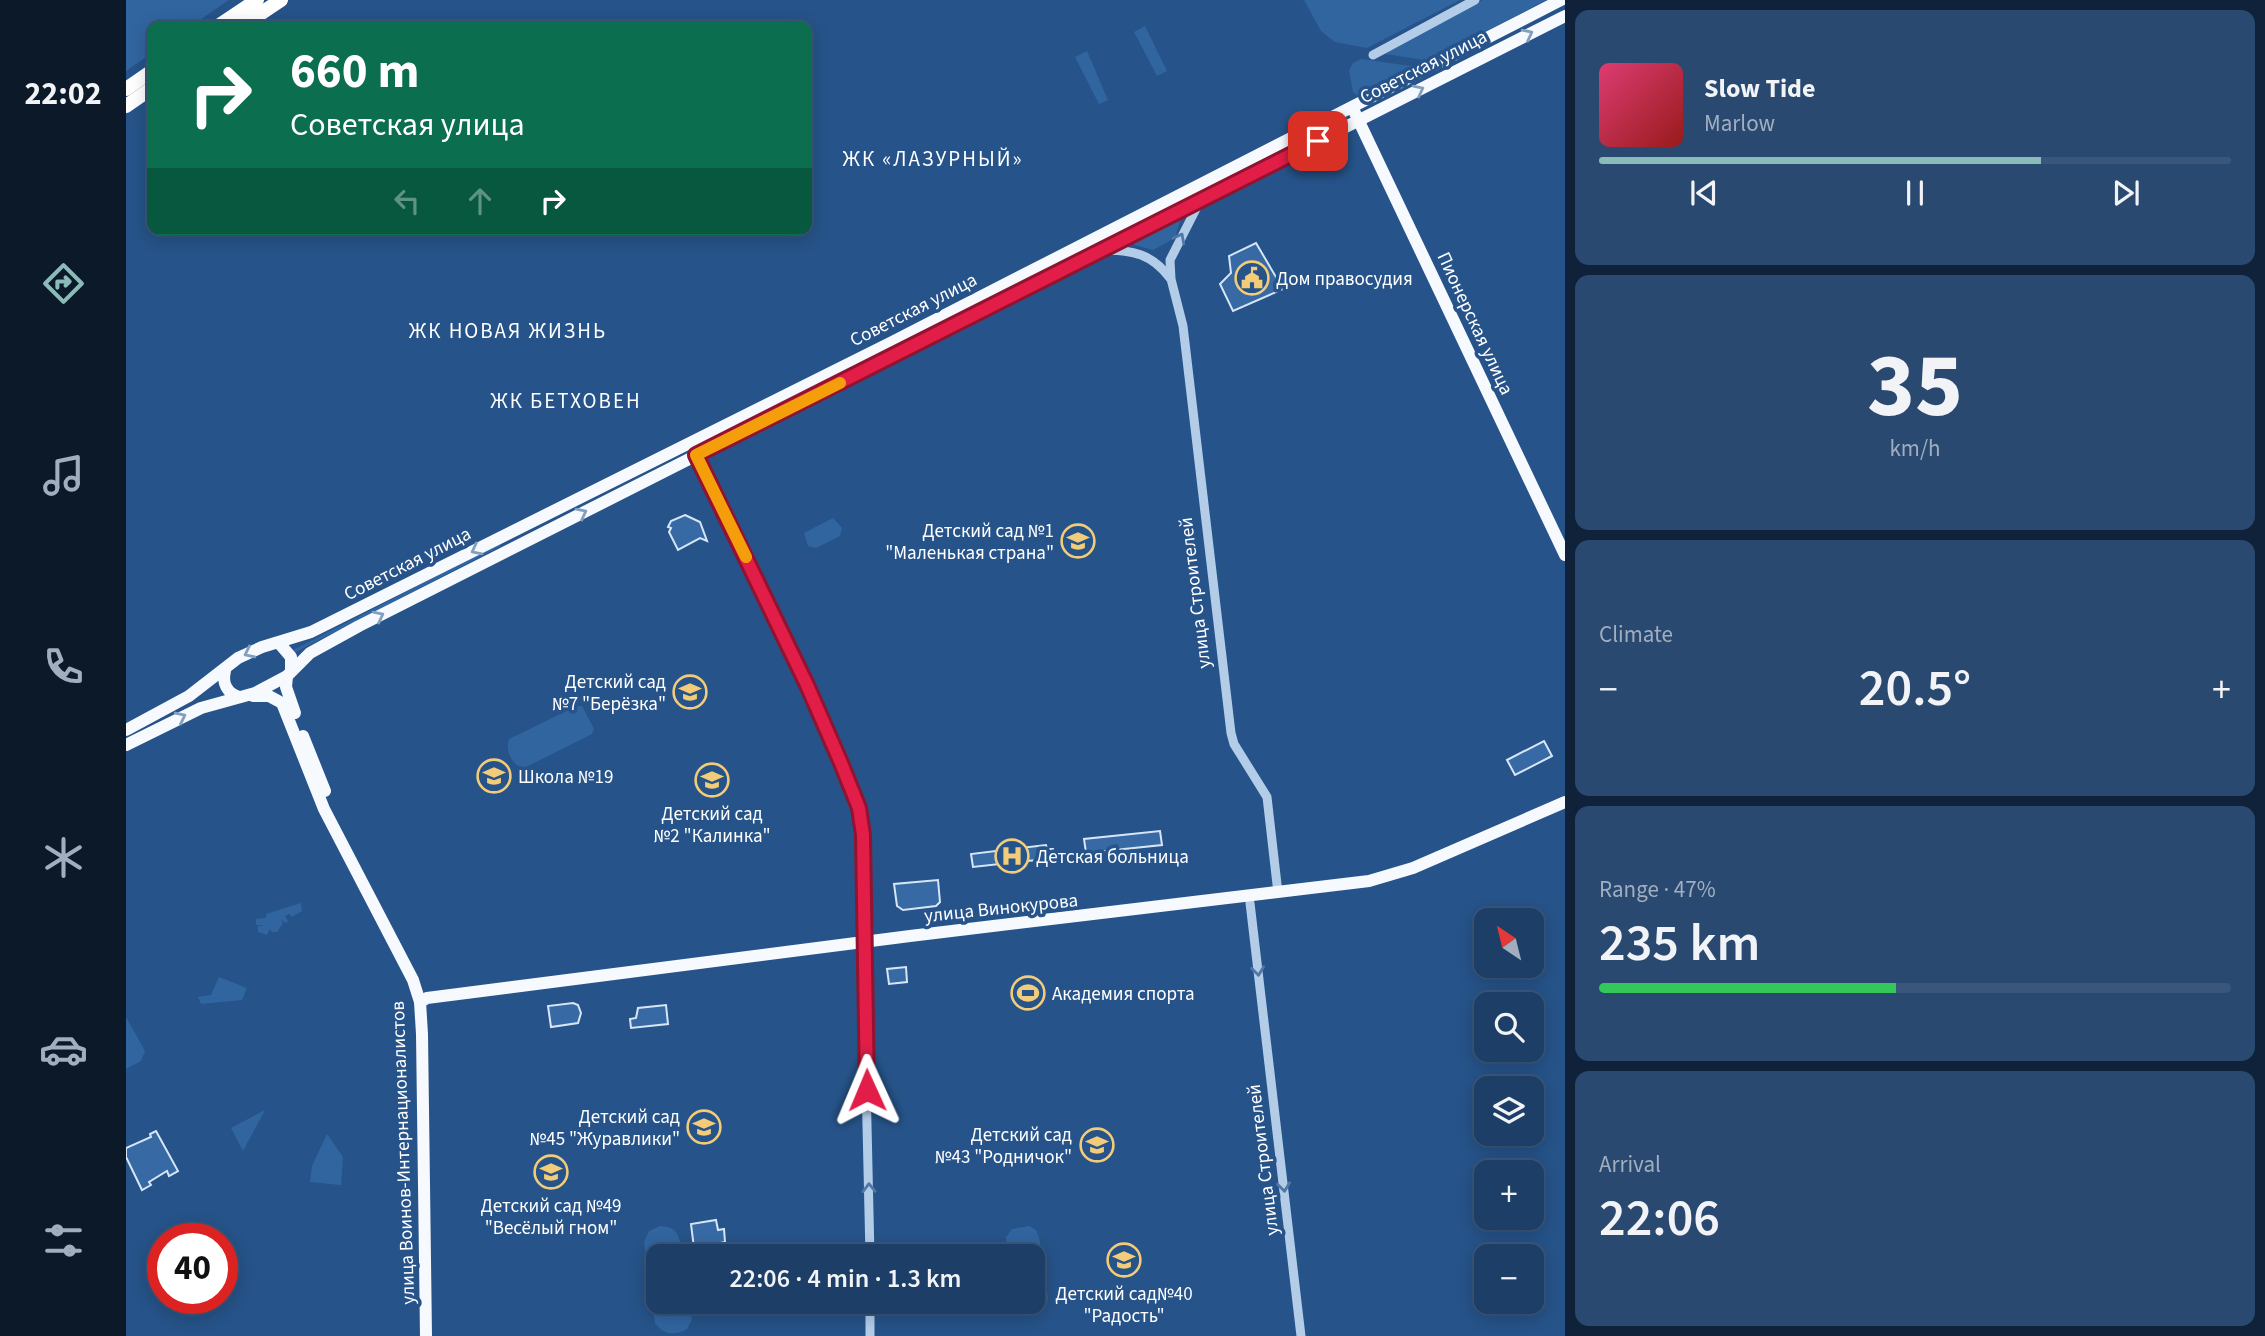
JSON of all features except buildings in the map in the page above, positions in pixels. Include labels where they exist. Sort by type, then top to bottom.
[{"type":"highway","points":[[226,21],[257,0]]},
{"type":"highway","points":[[250,21],[281,0]]},
{"type":"highway","points":[[126,89],[147,74]]},
{"type":"highway","points":[[126,106],[147,91]]},
{"type":"main road","name":"Советская улица","points":[[225,671],[238,658],[262,646],[311,632],[892,342],[1561,0]]},
{"type":"main road","name":"Советская улица","points":[[242,697],[289,673],[318,648],[1565,16]]},
{"type":"main road","name":"Пионерская улица","points":[[1352,107],[1565,555]]},
{"type":"main road","points":[[1273,147],[1280,160]]},
{"type":"main road","points":[[892,342],[898,354]]},
{"type":"main road","points":[[690,443],[696,455]]},
{"type":"main road","points":[[504,536],[511,550]]},
{"type":"main road","name":"улица Воинов-Интернационалистов","points":[[278,643],[291,657],[288,694],[324,790],[353,857],[425,1002],[429,1207],[426,1336]]},
{"type":"main road","points":[[225,671],[226,686],[232,695],[242,697]]},
{"type":"main road","points":[[126,730],[189,696],[225,671]]},
{"type":"main road","name":"улица Воинов-Интернационалистов","points":[[242,697],[269,696],[282,703],[310,777],[353,857]]},
{"type":"main road","points":[[126,745],[201,708],[242,697]]},
{"type":"main road","name":"улица Винокурова","points":[[1510,830],[1565,802]]},
{"type":"main road","name":"улица Винокурова","points":[[425,1002],[863,946],[1279,897],[1381,879],[1565,809]]},
{"type":"main road","name":"улица Воинов-Интернационалистов","points":[[429,1223],[432,1336]]},
{"type":"street","points":[[1373,55],[1475,0]]},
{"type":"street","name":"улица Строителей","points":[[1200,201],[1172,253],[1171,279],[1183,326],[1231,733],[1234,744],[1267,797],[1279,897]]},
{"type":"street","points":[[1102,250],[1140,253],[1160,265],[1171,279]]},
{"type":"street","points":[[696,455],[807,685],[852,786],[862,822],[870,1244]]},
{"type":"street","name":"улица Строителей","points":[[1249,900],[1301,1336]]},
{"type":"street","points":[[870,1314],[870,1336]]},
{"type":"shaded area","points":[[126,0],[229,0],[198,21],[147,21],[147,56],[126,71]]},
{"type":"shaded area","points":[[1304,0],[1460,0],[1367,48],[1335,42],[1321,31]]},
{"type":"shaded area","points":[[1483,0],[1546,0],[1430,61],[1379,53]]},
{"type":"shaded area","points":[[1145,26],[1167,71],[1157,76],[1134,32]]},
{"type":"shaded area","points":[[1087,51],[1108,100],[1099,104],[1075,57]]},
{"type":"shaded area","points":[[1361,59],[1418,67],[1359,97],[1353,92],[1349,70],[1353,63]]},
{"type":"shaded area","points":[[1266,156],[1268,159],[900,346],[899,343]]},
{"type":"shaded area","points":[[1178,217],[1180,221],[1175,238],[1153,250],[1135,245],[1132,241]]},
{"type":"shaded area","points":[[833,518],[842,528],[840,536],[816,548],[808,546],[804,533]]},
{"type":"shaded area","points":[[500,544],[501,546],[294,653],[293,650]]},
{"type":"shaded area","points":[[582,706],[594,729],[592,734],[524,768],[513,761],[508,748],[509,739]]},
{"type":"shaded area","points":[[301,903],[302,911],[292,917],[289,914],[285,916],[288,921],[286,923],[280,919],[283,923],[277,932],[270,929],[267,935],[258,932],[258,926],[267,925],[256,925],[256,919],[266,918],[266,914]]},
{"type":"shaded area","points":[[219,977],[247,988],[242,1000],[201,1004],[198,997],[211,995]]},
{"type":"shaded area","points":[[126,1017],[145,1051],[141,1061],[126,1069]]},
{"type":"shaded area","points":[[265,1110],[243,1151],[231,1128]]},
{"type":"shaded area","points":[[327,1134],[343,1157],[341,1185],[310,1182],[312,1166]]},
{"type":"shaded area","points":[[660,1226],[672,1228],[681,1244],[646,1244],[646,1257],[644,1242],[649,1231]]},
{"type":"shaded area","points":[[1029,1226],[1036,1230],[1040,1244],[1006,1244],[1006,1237],[1012,1229]]},
{"type":"shaded area","points":[[1045,1278],[1048,1298],[1045,1306]]},
{"type":"shaded area","points":[[654,1314],[691,1314],[692,1320],[687,1329],[678,1333],[665,1332],[655,1323]]},
{"type":"slow traffic","points":[[746,557],[696,455],[840,383]]},
{"type":"place","name":"Дом правосудия","points":[[1252,278]]},
{"type":"place","name":"Детский сад №1 \"Маленькая страна\"","points":[[1078,541]]},
{"type":"place","name":"Детский сад №7 \"Берёзка\"","points":[[690,692]]},
{"type":"place","name":"Школа №19","points":[[494,776]]},
{"type":"place","name":"Детский сад №2 \"Калинка\"","points":[[712,780]]},
{"type":"place","name":"Детская больница","points":[[1012,856]]},
{"type":"place","name":"Академия спорта","points":[[1028,993]]},
{"type":"place","name":"Детский сад №45 \"Журавлики\"","points":[[704,1127]]},
{"type":"place","name":"Детский сад №43 \"Родничок\"","points":[[1097,1145]]},
{"type":"place","name":"Детский сад №49 \"Весёлый гном\"","points":[[551,1172]]},
{"type":"place","name":"Детский сад№40 \"Радость\"","points":[[1124,1260]]},
{"type":"district","name":"ЖК «ЛАЗУРНЫЙ»","points":[[933,159]]},
{"type":"district","name":"ЖК НОВАЯ ЖИЗНЬ","points":[[508,331]]},
{"type":"district","name":"ЖК БЕТХОВЕН","points":[[566,401]]},
{"type":"route","points":[[867,1090],[863,835],[859,808],[852,786],[807,685],[696,455],[1318,141]]}]
